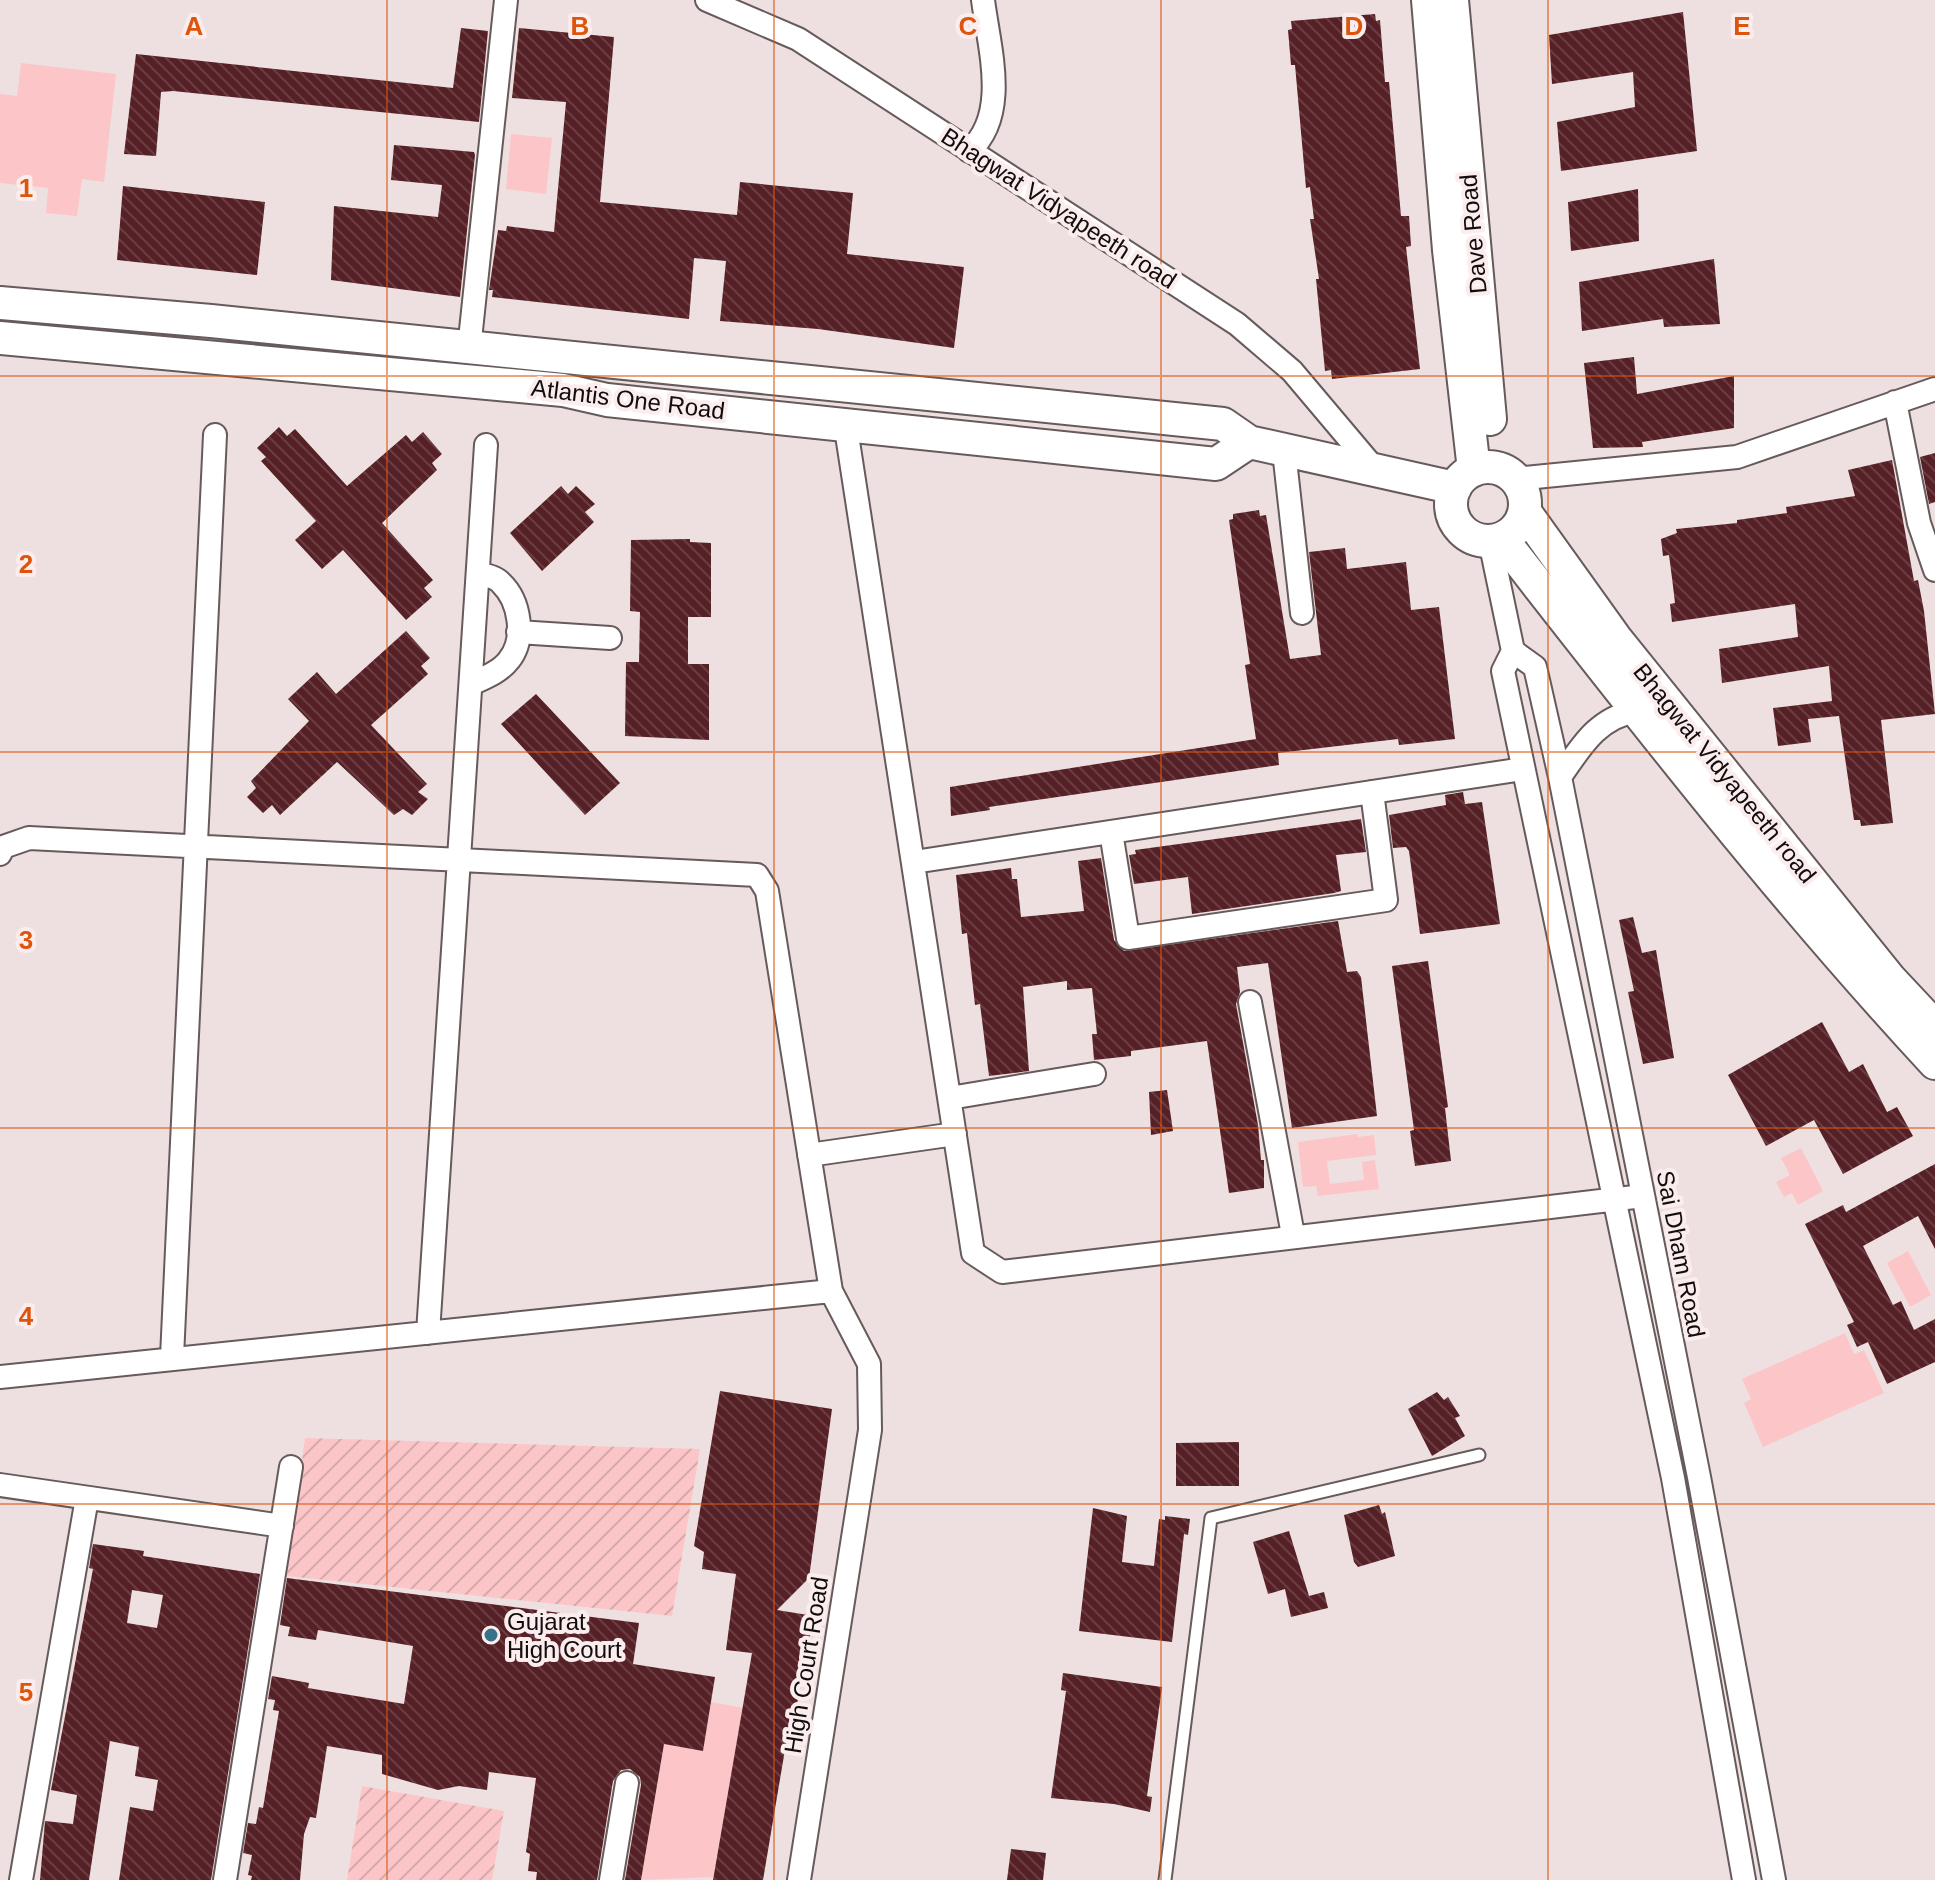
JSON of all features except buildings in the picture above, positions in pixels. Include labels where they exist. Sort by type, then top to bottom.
[{"type":"street","points":[[469,349],[506,0]]},
{"type":"street","name":"Bhagwat Vidyapeeth road","points":[[707,0],[798,39],[1237,324],[1292,371],[1373,467]]},
{"type":"street","points":[[969,151],[985,137],[993,110],[983,0]]},
{"type":"street","points":[[1428,0],[1449,250],[1485,476]]},
{"type":"street","name":"Dave Road","points":[[1452,0],[1485,476]]},
{"type":"street","name":"Atlantis One Road","points":[[0,303],[1223,424],[1249,442],[1284,451],[1373,467],[1485,476]]},
{"type":"street","name":"Atlantis One Road","points":[[0,338],[563,390],[607,400],[845,422],[1216,464],[1249,442]]},
{"type":"street","points":[[1485,476],[1522,489],[1525,512],[1513,532],[1496,540],[1466,534],[1457,525],[1452,500],[1485,476],[1737,457],[1935,389]]},
{"type":"street","points":[[1895,402],[1919,523],[1934,562]]},
{"type":"street","points":[[845,422],[973,1253],[1002,1272],[1293,1235],[1643,1196]]},
{"type":"street","points":[[172,1357],[215,435]]},
{"type":"street","points":[[428,1333],[486,445]]},
{"type":"street","points":[[1284,451],[1302,613]]},
{"type":"street","name":"Bhagwat Vidyapeeth road","points":[[1525,512],[1616,639],[1890,979],[1935,1027]]},
{"type":"street","points":[[1496,540],[1870,993],[1935,1063]]},
{"type":"street","name":"Sai Dham Road","points":[[1496,540],[1513,651],[1503,671],[1673,1478],[1744,1880]]},
{"type":"street","points":[[471,684],[509,660],[517,645],[519,622],[500,580],[478,573]]},
{"type":"street","points":[[518,632],[610,638]]},
{"type":"street","name":"Sai Dham Road","points":[[1513,651],[1535,667],[1560,777],[1774,1880]]},
{"type":"street","points":[[1560,777],[1593,731],[1618,714],[1636,711]]},
{"type":"street","points":[[914,862],[1523,769]]},
{"type":"street","points":[[1111,832],[1128,938],[1386,900],[1372,792]]},
{"type":"street","points":[[0,854],[3,847],[29,838],[460,860]]},
{"type":"street","name":"High Court Road","points":[[460,860],[757,875],[767,891],[831,1291],[869,1364],[870,1430],[799,1880]]},
{"type":"street","points":[[1250,1002],[1293,1235]]},
{"type":"street","points":[[950,1098],[1094,1074]]},
{"type":"street","points":[[809,1155],[955,1134]]},
{"type":"street","points":[[0,1377],[831,1291]]},
{"type":"street","points":[[225,1880],[291,1467]]},
{"type":"street","points":[[0,1485],[282,1526]]},
{"type":"street","points":[[21,1880],[87,1498]]},
{"type":"street","points":[[611,1880],[627,1783]]},
{"type":"lane","points":[[1165,1880],[1211,1518],[1479,1455]]},
{"type":"shaded area","points":[[21,63],[116,74],[104,182],[82,179],[77,216],[46,213],[48,188],[0,183],[0,94],[17,96]]},
{"type":"shaded area","points":[[511,134],[552,138],[546,194],[506,189]]},
{"type":"shaded area","points":[[1357,1134],[1358,1137],[1374,1135],[1376,1155],[1327,1161],[1330,1184],[1364,1180],[1362,1162],[1375,1160],[1379,1189],[1318,1196],[1316,1186],[1303,1187],[1298,1142]]},
{"type":"shaded area","points":[[1801,1148],[1823,1191],[1798,1205],[1792,1193],[1784,1197],[1776,1182],[1790,1175],[1781,1158]]},
{"type":"shaded area","points":[[1908,1251],[1931,1295],[1910,1307],[1887,1263]]},
{"type":"shaded area","points":[[1845,1333],[1854,1354],[1864,1350],[1884,1393],[1763,1447],[1744,1403],[1751,1399],[1742,1379]]},
{"type":"shaded area","points":[[305,1438],[700,1449],[672,1616],[287,1576]]},
{"type":"shaded area","points":[[711,1702],[743,1708],[713,1877],[641,1880],[664,1744],[703,1751]]},
{"type":"shaded area","points":[[362,1786],[504,1811],[492,1880],[347,1880]]},
{"type":"place","name":"Gujarat High Court","points":[[491,1635]]}]
